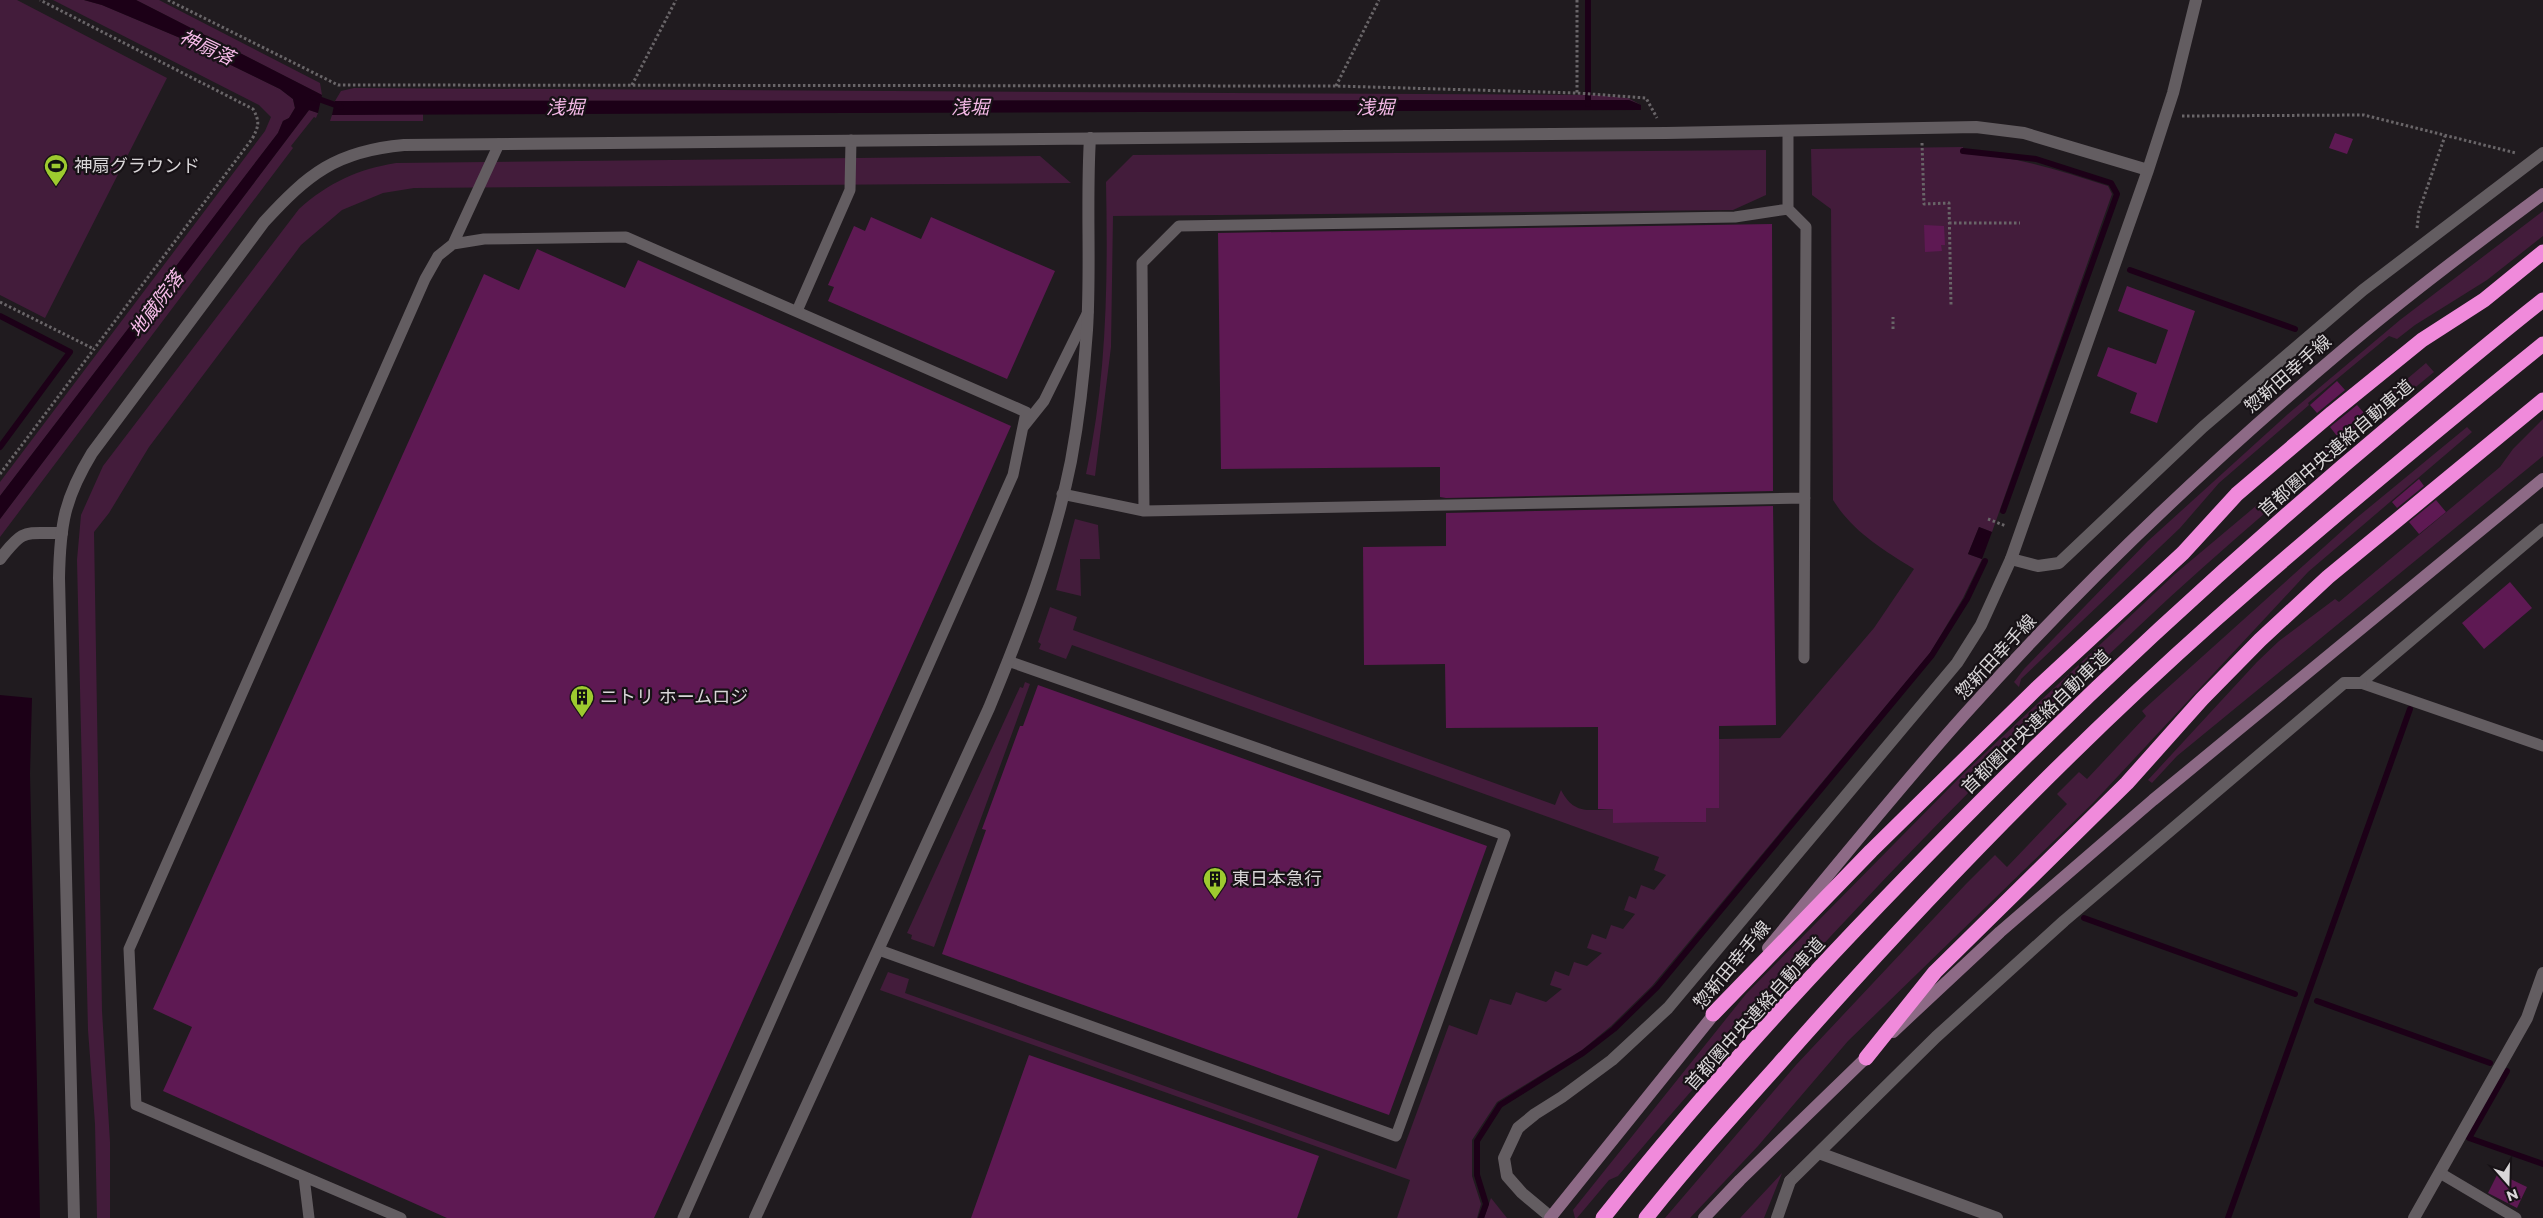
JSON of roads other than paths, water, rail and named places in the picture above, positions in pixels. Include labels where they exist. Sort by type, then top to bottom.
[{"type":"highway","points":[[1713,1014],[1871,851],[2036,689],[2183,553],[2237,494],[2422,340],[2484,300],[2543,252]]},
{"type":"highway","name":"首都圏中央連絡自動車道","points":[[1603,1218],[1744,1052],[1878,906],[2063,719],[2196,594],[2339,468],[2543,300]]},
{"type":"highway","points":[[1646,1218],[1687,1168],[1846,987],[1948,879],[2082,744],[2214,621],[2413,449],[2543,344]]},
{"type":"highway","points":[[1866,1058],[1935,972],[2127,782],[2202,699],[2260,640],[2328,577],[2543,400]]},
{"type":"main road","name":"惣新田幸手線","points":[[1551,1218],[1713,1014],[1965,714],[2093,580],[2201,475],[2347,346],[2543,194]]},
{"type":"main road","points":[[1704,1218],[1740,1180],[1866,1058],[2000,932],[2153,800],[2543,479]]},
{"type":"street","points":[[1551,1218],[1522,1193],[1507,1176],[1504,1158],[1518,1128],[1534,1114],[1562,1097],[1612,1060],[1668,1008],[1957,663],[1981,625],[2011,559],[2148,170],[2166,116],[2196,0]]},
{"type":"street","points":[[74,1218],[59,578],[66,506],[74,483],[92,453],[264,222],[295,189],[318,170],[366,151],[404,145],[1666,133],[1976,127],[2024,133],[2148,170]]},
{"type":"street","points":[[755,1218],[989,708],[1023,625],[1071,462],[1081,392],[1088,312],[1090,138]]},
{"type":"street","points":[[2011,559],[2038,566],[2060,563],[2202,428],[2363,290],[2540,156]]},
{"type":"street","points":[[0,559],[15,539],[25,533],[32,531],[62,533]]},
{"type":"street","points":[[1777,1218],[1790,1181],[1936,1036],[2121,872],[2344,683],[2361,683]]},
{"type":"street","points":[[2414,1218],[2527,1018],[2543,973]]},
{"type":"street","points":[[1819,1153],[1997,1218]]},
{"type":"lane","points":[[1788,131],[1788,209],[1806,227],[1804,658]]},
{"type":"lane","points":[[797,311],[850,190],[851,140]]},
{"type":"lane","points":[[400,1218],[136,1105],[129,949],[425,279],[438,256],[453,244],[499,144]]},
{"type":"lane","points":[[1144,511],[1142,263],[1179,226],[1735,217],[1788,209]]},
{"type":"lane","points":[[453,244],[484,239],[626,237],[1026,412],[1013,475],[683,1218]]},
{"type":"lane","points":[[1023,427],[1044,402],[1088,312]]},
{"type":"lane","points":[[1062,494],[1144,511],[1805,498]]},
{"type":"lane","points":[[2361,683],[2543,529]]},
{"type":"lane","points":[[879,950],[1396,1136],[1505,835],[1008,662]]},
{"type":"lane","points":[[2361,683],[2543,746]]},
{"type":"lane","points":[[2440,1173],[2516,1218]]},
{"type":"lane","points":[[304,1177],[309,1218]]},
{"type":"water","points":[[84,0],[136,0],[322,95],[318,113],[309,110],[0,519],[0,496],[278,133],[283,121],[289,118],[295,108],[293,99],[280,89],[198,49],[185,40],[102,5]]},
{"type":"water","points":[[1629,100],[1641,105],[1641,110],[332,115],[335,101]]},
{"type":"water","points":[[1979,527],[1992,532],[1982,559],[1968,554]]},
{"type":"water","points":[[0,695],[32,698],[30,774],[40,1218],[0,1218]]},
{"type":"waterway","points":[[1588,0],[1588,104]]},
{"type":"waterway","name":"浅堀","points":[[313,97],[341,107]]},
{"type":"waterway","points":[[1963,151],[2036,159],[2111,183],[2117,194],[2003,511]]},
{"type":"waterway","points":[[2130,270],[2295,329]]},
{"type":"waterway","points":[[0,316],[70,352],[0,447]]},
{"type":"waterway","points":[[1481,1218],[1486,1204],[1477,1175],[1477,1141],[1500,1105],[1583,1053],[1614,1029],[1657,987],[1932,655],[1967,599],[1985,561]]},
{"type":"waterway","points":[[2228,1218],[2410,709]]},
{"type":"waterway","points":[[2084,918],[2295,994]]},
{"type":"waterway","points":[[2317,1001],[2490,1063]]},
{"type":"waterway","points":[[2507,1071],[2469,1138],[2543,1164]]},
{"type":"place","name":"神扇グラウンド","points":[[56,187]]},
{"type":"place","name":"ニトリ ホームロジ","points":[[582,718]]},
{"type":"place","name":"東日本急行","points":[[1215,900]]},
{"type":"water label","name":"神扇落","points":[[207,47]]},
{"type":"water label","name":"地蔵院落","points":[[156,304]]}]
